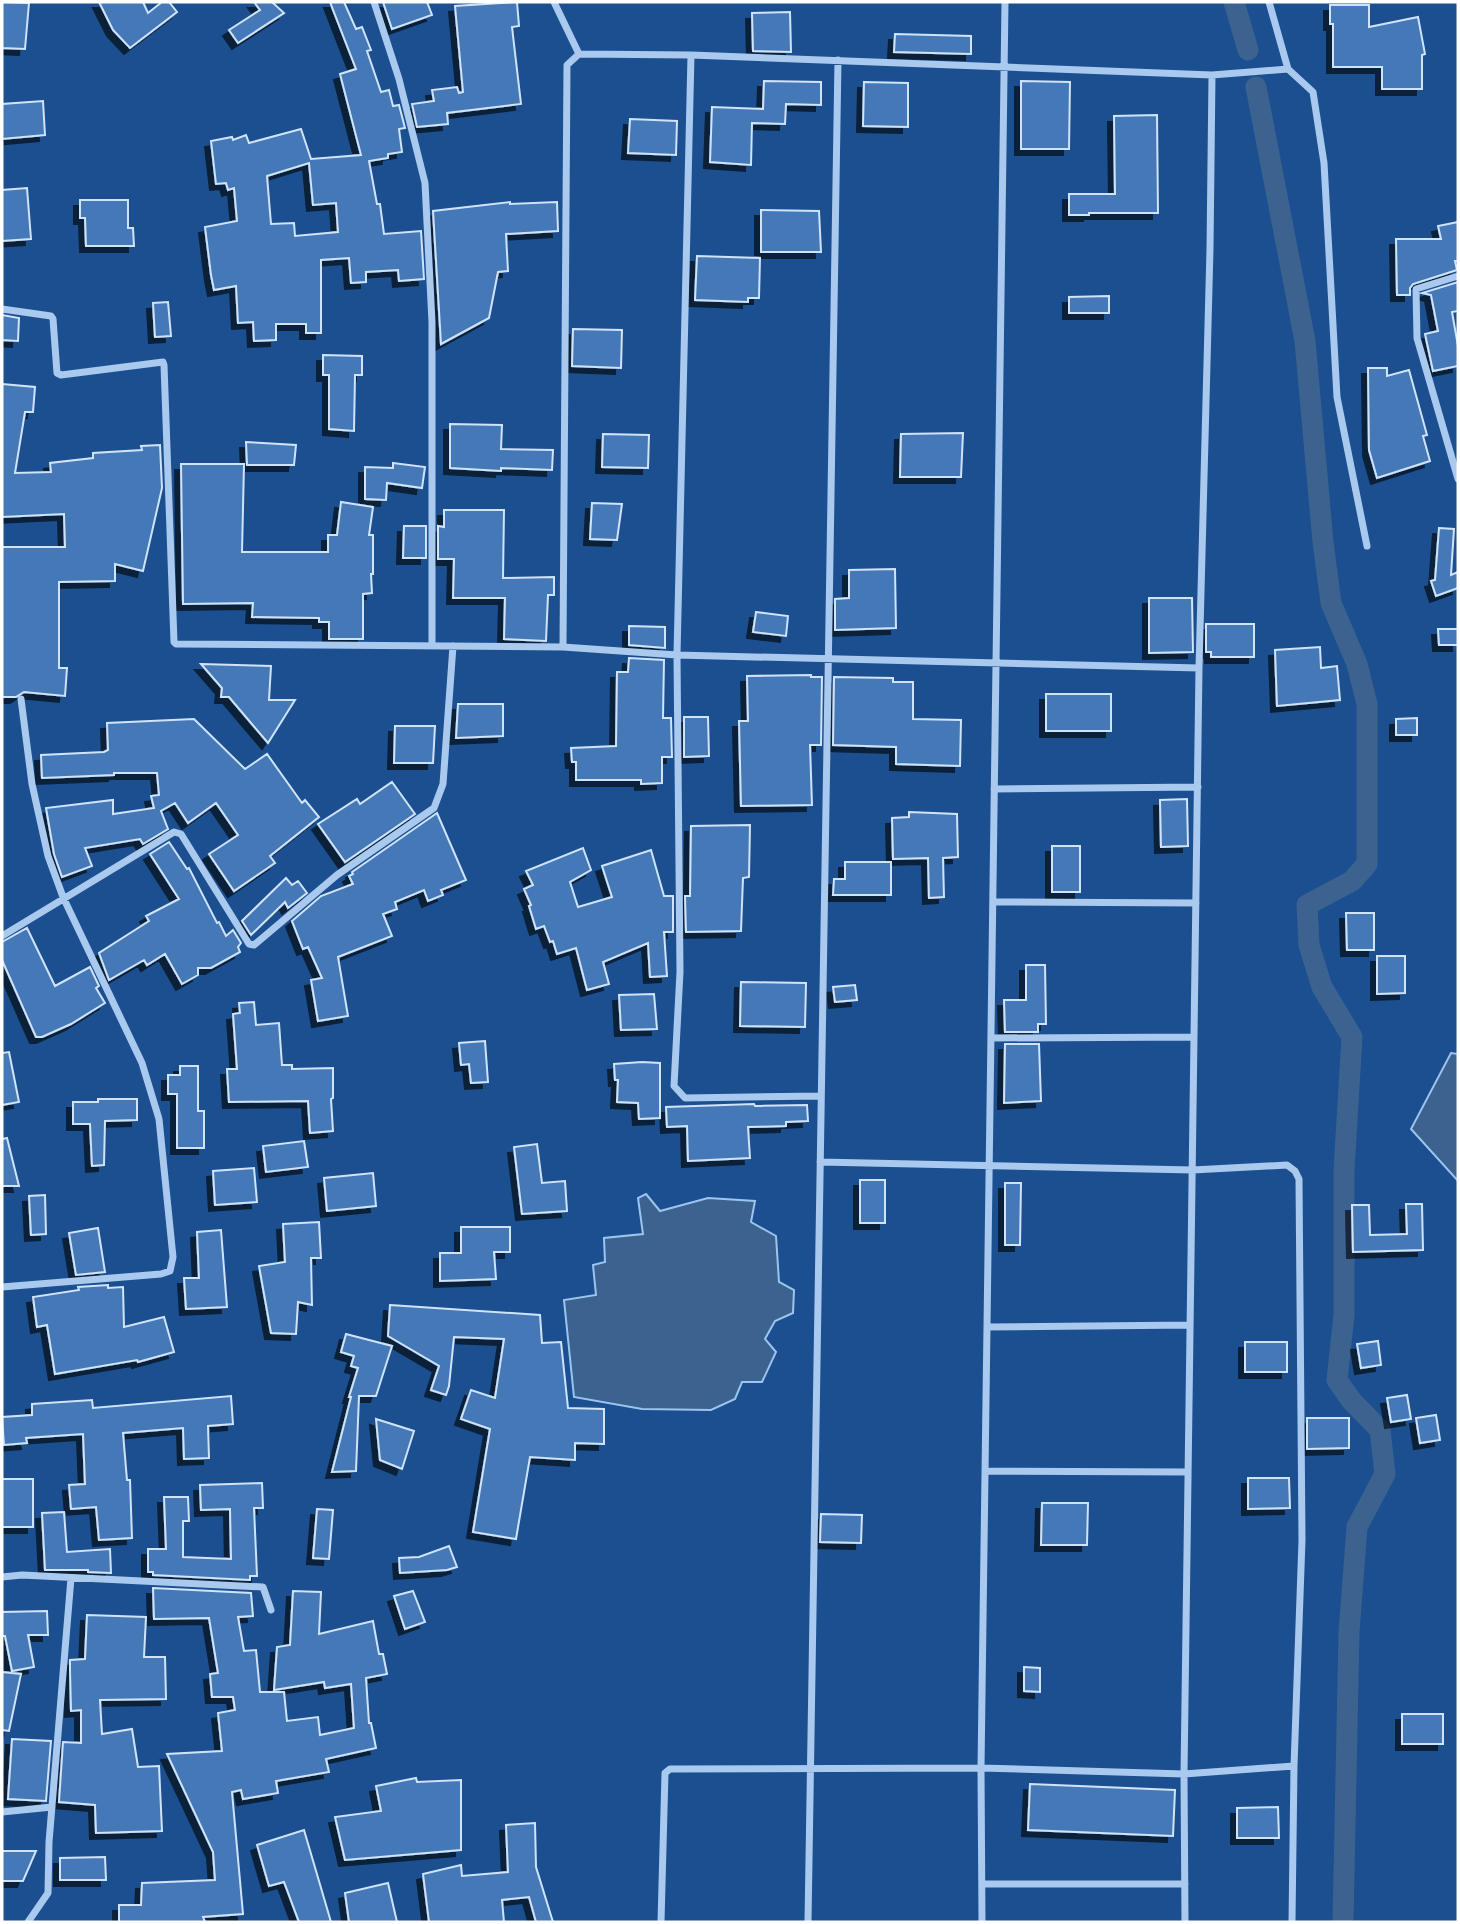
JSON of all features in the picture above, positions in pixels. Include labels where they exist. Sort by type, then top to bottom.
[{"type":"street","points":[[374,2],[399,79],[425,183],[432,322],[432,646]]},
{"type":"street","points":[[554,2],[579,54]]},
{"type":"street","points":[[982,1922],[981,1768],[1004,2]]},
{"type":"street","points":[[1269,2],[1288,69],[1313,92],[1324,163],[1337,397],[1367,546]]},
{"type":"street","points":[[563,647],[567,65],[579,54],[691,55],[1212,75],[1288,69]]},
{"type":"street","points":[[691,55],[677,654],[680,972],[674,1086],[685,1098],[821,1097]]},
{"type":"street","points":[[808,1922],[838,60]]},
{"type":"street","points":[[1185,1922],[1184,1774],[1199,668],[1212,75]]},
{"type":"street","points":[[1458,276],[1416,289],[1417,338],[1458,479]]},
{"type":"street","points":[[2,309],[51,316],[57,373],[163,362],[176,644],[563,647],[677,654],[1199,668]]},
{"type":"street","points":[[2,936],[174,832],[181,834],[249,944],[254,945],[337,875],[434,808],[443,784],[453,646]]},
{"type":"street","points":[[2,1287],[161,1274],[170,1271],[172,1266],[159,1119],[142,1063],[63,897],[48,856],[32,784],[20,699]]},
{"type":"street","points":[[994,789],[1198,787]]},
{"type":"street","points":[[993,902],[1196,903]]},
{"type":"street","points":[[991,1038],[1194,1037]]},
{"type":"street","points":[[820,1162],[1193,1170],[1287,1165],[1295,1171],[1299,1179],[1302,1540],[1292,1922]]},
{"type":"street","points":[[987,1327],[1190,1325]]},
{"type":"street","points":[[985,1471],[1188,1472]]},
{"type":"street","points":[[2,1577],[22,1575],[263,1587],[271,1610]]},
{"type":"street","points":[[28,1922],[48,1893],[52,1807],[71,1578]]},
{"type":"street","points":[[661,1922],[665,1773],[679,1767],[981,1768],[1184,1774],[1294,1766]]},
{"type":"street","points":[[2,1812],[52,1807]]},
{"type":"street","points":[[982,1885],[1185,1884]]},
{"type":"water","points":[[1451,1053],[1458,1054],[1458,1181],[1411,1129]]},
{"type":"water","points":[[646,1194],[660,1211],[708,1198],[755,1201],[751,1222],[776,1236],[779,1282],[794,1290],[793,1313],[775,1321],[765,1339],[776,1352],[762,1382],[742,1382],[735,1399],[711,1410],[642,1409],[574,1397],[564,1300],[596,1295],[593,1265],[605,1262],[604,1238],[643,1234],[638,1198]]},
{"type":"building","points":[[2,2],[29,3],[25,49],[2,48]]},
{"type":"building","points":[[99,2],[143,2],[148,13],[162,2],[169,2],[177,12],[130,48],[113,30]]},
{"type":"building","points":[[254,2],[272,2],[284,13],[238,43],[229,30],[260,10]]},
{"type":"building","points":[[330,2],[344,2],[356,29],[362,27],[371,50],[367,51],[381,92],[389,90],[393,106],[399,105],[405,128],[399,129],[402,152],[388,154],[388,158],[369,161],[377,204],[380,204],[384,234],[421,231],[424,279],[399,281],[398,270],[366,272],[366,282],[351,283],[349,258],[321,260],[321,333],[306,333],[306,324],[276,324],[276,340],[254,341],[253,322],[238,323],[236,286],[214,290],[205,227],[237,221],[234,188],[228,190],[226,183],[216,184],[211,141],[232,137],[233,140],[246,135],[249,143],[301,129],[311,159],[361,155],[340,74],[356,69]],"holes":[[[309,163],[313,205],[336,203],[338,232],[295,236],[294,223],[271,224],[267,176]]]},
{"type":"building","points":[[383,2],[427,2],[432,15],[392,29]]},
{"type":"building","points":[[517,2],[519,26],[512,27],[521,104],[447,113],[448,124],[417,127],[412,104],[434,101],[432,90],[457,87],[459,93],[463,92],[455,6]]},
{"type":"building","points":[[1330,5],[1369,5],[1369,27],[1418,17],[1425,54],[1422,55],[1422,89],[1382,89],[1382,67],[1333,67]]},
{"type":"building","points":[[790,12],[791,52],[753,51],[752,13]]},
{"type":"building","points":[[895,34],[971,36],[971,54],[894,52]]},
{"type":"building","points":[[764,81],[821,82],[821,105],[786,104],[785,124],[752,123],[751,165],[710,162],[712,107],[763,109]]},
{"type":"building","points":[[1021,81],[1070,82],[1069,149],[1021,149]]},
{"type":"building","points":[[864,82],[908,83],[908,127],[863,126]]},
{"type":"building","points":[[43,101],[45,135],[2,139],[2,104]]},
{"type":"building","points":[[1157,115],[1158,213],[1069,215],[1069,194],[1115,194],[1114,116]]},
{"type":"building","points":[[630,119],[677,121],[676,155],[628,153]]},
{"type":"building","points":[[27,188],[31,239],[2,241],[2,190]]},
{"type":"building","points":[[80,200],[128,200],[128,228],[133,228],[134,246],[86,246],[85,218],[80,218]]},
{"type":"building","points":[[510,202],[557,202],[558,231],[506,234],[508,271],[498,272],[489,318],[441,344],[433,211]]},
{"type":"building","points":[[761,210],[819,211],[821,252],[761,252]]},
{"type":"building","points":[[1458,222],[1458,261],[1455,261],[1457,270],[1413,284],[1410,295],[1397,295],[1396,239],[1441,239],[1438,226]]},
{"type":"building","points":[[697,256],[760,258],[759,298],[748,298],[748,302],[695,300]]},
{"type":"building","points":[[1458,282],[1458,311],[1452,312],[1458,346],[1458,366],[1433,371],[1425,334],[1438,331],[1431,295],[1422,293]]},
{"type":"building","points":[[1109,296],[1109,313],[1069,313],[1069,297]]},
{"type":"building","points":[[168,302],[171,336],[155,337],[153,303]]},
{"type":"building","points":[[2,315],[19,318],[18,341],[2,340]]},
{"type":"building","points":[[573,329],[622,330],[621,368],[572,366]]},
{"type":"building","points":[[323,355],[362,356],[362,375],[355,375],[354,431],[329,429],[329,375],[323,375]]},
{"type":"building","points":[[1368,368],[1387,368],[1387,376],[1409,370],[1427,435],[1423,436],[1430,461],[1377,478],[1369,450]]},
{"type":"building","points":[[2,384],[35,387],[33,412],[25,412],[15,473],[51,472],[50,463],[93,458],[93,453],[142,450],[141,446],[160,445],[162,488],[143,571],[115,564],[115,581],[59,582],[59,668],[67,668],[65,696],[24,692],[16,697],[2,697],[2,547],[65,547],[64,514],[2,517]]},
{"type":"building","points":[[450,424],[502,425],[501,449],[553,450],[552,470],[450,468]]},
{"type":"building","points":[[963,433],[961,477],[900,477],[901,434]]},
{"type":"building","points":[[603,434],[649,435],[648,468],[602,467]]},
{"type":"building","points":[[246,442],[296,445],[294,465],[247,465]]},
{"type":"building","points":[[393,463],[425,467],[422,488],[387,483],[386,500],[365,499],[365,467],[393,468]]},
{"type":"building","points":[[181,464],[244,464],[242,552],[328,552],[328,535],[337,535],[341,502],[373,507],[369,535],[373,535],[372,593],[363,594],[363,639],[329,639],[329,622],[319,622],[319,618],[252,617],[253,603],[183,604]]},
{"type":"building","points":[[592,503],[622,504],[617,540],[590,539]]},
{"type":"building","points":[[444,510],[504,510],[503,578],[554,577],[554,595],[548,595],[546,641],[504,639],[505,598],[453,598],[454,559],[438,559],[438,526],[444,527]]},
{"type":"building","points":[[404,526],[426,526],[426,558],[403,558]]},
{"type":"building","points":[[1439,528],[1454,529],[1451,575],[1458,572],[1458,588],[1436,596],[1431,581],[1435,580]]},
{"type":"building","points":[[895,569],[896,628],[835,630],[835,599],[849,598],[849,570]]},
{"type":"building","points":[[1149,598],[1192,598],[1193,652],[1149,653]]},
{"type":"building","points":[[756,612],[788,616],[786,636],[753,632]]},
{"type":"building","points":[[1206,624],[1254,624],[1254,657],[1211,657],[1211,652],[1206,652]]},
{"type":"building","points":[[629,626],[665,627],[665,648],[629,645]]},
{"type":"building","points":[[1438,629],[1458,629],[1458,645],[1439,645]]},
{"type":"building","points":[[1320,647],[1321,668],[1337,666],[1340,700],[1277,706],[1275,650]]},
{"type":"building","points":[[629,658],[664,660],[663,718],[671,718],[672,757],[662,757],[662,783],[641,784],[641,780],[576,780],[576,762],[572,762],[571,748],[616,746],[617,672],[628,672]]},
{"type":"building","points":[[201,664],[271,666],[269,700],[295,700],[268,743],[229,697],[221,697],[222,688]]},
{"type":"building","points":[[747,676],[822,677],[821,745],[810,745],[812,805],[741,806],[739,721],[748,721]]},
{"type":"building","points":[[834,677],[893,678],[893,682],[913,682],[913,719],[961,720],[960,766],[896,764],[896,747],[833,745]]},
{"type":"building","points":[[1046,694],[1111,694],[1111,731],[1046,731]]},
{"type":"building","points":[[458,704],[503,704],[503,736],[456,738]]},
{"type":"building","points":[[684,717],[708,717],[709,756],[684,757]]},
{"type":"building","points":[[1417,718],[1417,735],[1396,735],[1396,719]]},
{"type":"building","points":[[194,719],[245,769],[267,754],[302,803],[305,800],[319,817],[270,856],[275,863],[234,891],[209,854],[238,835],[216,803],[188,823],[175,803],[161,811],[168,829],[143,844],[140,839],[85,848],[92,866],[62,877],[54,854],[46,808],[113,800],[113,814],[154,808],[151,796],[159,795],[157,773],[42,778],[41,755],[104,752],[108,750],[107,723]]},
{"type":"building","points":[[395,726],[435,726],[433,763],[394,763]]},
{"type":"building","points":[[392,782],[415,814],[345,862],[318,824],[357,799],[360,804]]},
{"type":"building","points":[[1187,799],[1188,846],[1161,847],[1160,800]]},
{"type":"building","points":[[909,812],[957,814],[958,857],[943,858],[944,897],[929,898],[928,858],[893,859],[892,818],[909,817]]},
{"type":"building","points":[[437,813],[466,880],[441,890],[443,895],[428,901],[424,890],[395,902],[397,909],[383,914],[392,936],[338,957],[348,1016],[318,1021],[311,980],[322,978],[308,947],[303,949],[292,921],[321,896],[353,884],[349,876],[352,872]]},
{"type":"building","points":[[750,825],[749,877],[743,878],[741,931],[686,932],[685,896],[690,896],[691,826]]},
{"type":"building","points":[[169,842],[187,869],[189,868],[226,936],[233,930],[241,943],[238,947],[240,952],[211,968],[198,968],[198,975],[182,984],[165,954],[147,965],[144,960],[109,980],[99,953],[149,921],[146,916],[179,899],[150,854]]},
{"type":"building","points":[[1052,846],[1080,846],[1080,892],[1052,892]]},
{"type":"building","points":[[583,848],[591,870],[570,882],[578,907],[612,897],[602,866],[651,850],[664,896],[673,896],[673,932],[664,932],[667,976],[650,977],[648,943],[603,962],[609,984],[587,990],[576,948],[557,954],[544,926],[536,929],[529,906],[531,905],[524,889],[533,885],[526,871]]},
{"type":"building","points":[[845,862],[891,862],[891,895],[833,895],[834,879],[845,879]]},
{"type":"building","points":[[286,878],[292,885],[298,881],[307,893],[288,908],[285,902],[251,935],[242,921]]},
{"type":"building","points":[[1346,913],[1374,913],[1374,950],[1347,950]]},
{"type":"building","points":[[27,928],[55,986],[90,967],[99,986],[96,988],[105,1003],[71,1024],[42,1037],[36,1037],[2,960],[2,942]]},
{"type":"building","points":[[1377,956],[1405,956],[1405,993],[1377,994]]},
{"type":"building","points":[[1026,965],[1045,965],[1046,1024],[1038,1024],[1038,1032],[1005,1032],[1004,1000],[1026,1000]]},
{"type":"building","points":[[741,982],[806,983],[805,1027],[740,1026]]},
{"type":"building","points":[[855,985],[857,1000],[835,1002],[833,987]]},
{"type":"building","points":[[654,994],[657,1029],[621,1030],[619,995]]},
{"type":"building","points":[[254,1002],[256,1025],[279,1023],[282,1065],[292,1065],[292,1069],[333,1068],[333,1131],[310,1133],[308,1101],[229,1102],[227,1069],[237,1069],[233,1014],[240,1013],[239,1003]]},
{"type":"building","points":[[485,1041],[488,1082],[471,1083],[469,1064],[461,1065],[459,1043]]},
{"type":"building","points":[[1005,1044],[1039,1044],[1041,1101],[1004,1103]]},
{"type":"building","points":[[9,1052],[19,1102],[2,1105],[2,1053]]},
{"type":"building","points":[[660,1063],[660,1118],[639,1119],[638,1103],[617,1102],[618,1080],[615,1080],[614,1064]]},
{"type":"building","points":[[180,1066],[198,1066],[198,1111],[204,1111],[204,1148],[177,1148],[177,1094],[168,1094],[168,1075],[180,1075]]},
{"type":"building","points":[[98,1099],[137,1099],[137,1120],[105,1121],[104,1165],[92,1166],[90,1124],[73,1124],[73,1102],[98,1102]]},
{"type":"building","points":[[807,1105],[808,1121],[786,1122],[786,1126],[748,1127],[750,1158],[688,1161],[687,1126],[667,1127],[666,1107]]},
{"type":"building","points":[[7,1138],[19,1186],[2,1186],[2,1139]]},
{"type":"building","points":[[304,1141],[308,1167],[266,1172],[263,1146]]},
{"type":"building","points":[[537,1144],[542,1183],[565,1181],[567,1211],[522,1214],[514,1147]]},
{"type":"building","points":[[254,1168],[257,1202],[215,1205],[213,1171]]},
{"type":"building","points":[[373,1173],[376,1206],[327,1211],[324,1178]]},
{"type":"building","points":[[860,1180],[885,1180],[885,1223],[860,1223]]},
{"type":"building","points":[[1005,1183],[1021,1183],[1020,1245],[1005,1245]]},
{"type":"building","points":[[45,1195],[46,1234],[31,1235],[29,1196]]},
{"type":"building","points":[[1406,1204],[1422,1204],[1423,1250],[1353,1252],[1352,1205],[1369,1205],[1370,1235],[1407,1234]]},
{"type":"building","points":[[319,1222],[321,1258],[311,1258],[312,1305],[298,1302],[296,1334],[271,1333],[259,1266],[285,1262],[283,1224]]},
{"type":"building","points":[[461,1227],[510,1227],[510,1252],[494,1252],[496,1279],[440,1281],[440,1253],[461,1253]]},
{"type":"building","points":[[98,1228],[105,1272],[76,1275],[69,1233]]},
{"type":"building","points":[[221,1230],[227,1307],[186,1309],[184,1278],[199,1278],[197,1232]]},
{"type":"building","points":[[108,1285],[108,1288],[123,1287],[124,1327],[164,1317],[174,1352],[138,1362],[137,1360],[55,1374],[47,1325],[37,1327],[33,1297],[79,1290],[78,1287]]},
{"type":"building","points":[[390,1305],[540,1315],[542,1343],[561,1342],[568,1408],[604,1409],[604,1444],[575,1443],[575,1460],[530,1457],[516,1539],[473,1532],[490,1429],[461,1419],[471,1390],[495,1398],[504,1339],[454,1337],[446,1395],[431,1390],[439,1366],[388,1336]]},
{"type":"building","points":[[346,1334],[392,1346],[376,1396],[359,1396],[356,1471],[332,1472],[358,1368],[351,1366],[354,1356],[341,1352]]},
{"type":"building","points":[[1378,1341],[1381,1365],[1361,1368],[1357,1344]]},
{"type":"building","points":[[1245,1342],[1287,1342],[1287,1372],[1245,1372]]},
{"type":"building","points":[[1407,1395],[1411,1419],[1391,1422],[1387,1398]]},
{"type":"building","points":[[231,1396],[233,1424],[208,1426],[209,1458],[184,1459],[183,1428],[123,1433],[127,1480],[130,1480],[132,1538],[99,1540],[96,1507],[71,1509],[69,1485],[85,1484],[83,1434],[26,1438],[27,1443],[4,1445],[2,1417],[32,1415],[32,1404],[92,1400],[93,1408]]},
{"type":"building","points":[[1436,1415],[1440,1440],[1420,1443],[1416,1418]]},
{"type":"building","points":[[1307,1418],[1349,1418],[1349,1448],[1307,1449]]},
{"type":"building","points":[[376,1419],[414,1431],[402,1469],[380,1460]]},
{"type":"building","points":[[1248,1478],[1289,1478],[1290,1508],[1248,1509]]},
{"type":"building","points":[[2,1479],[33,1479],[33,1527],[2,1527]]},
{"type":"building","points":[[262,1483],[263,1508],[254,1508],[257,1576],[250,1576],[250,1580],[153,1575],[153,1572],[148,1572],[148,1549],[166,1549],[164,1497],[188,1497],[189,1521],[183,1521],[183,1557],[231,1559],[230,1509],[201,1510],[200,1485]]},
{"type":"building","points":[[1042,1503],[1088,1503],[1087,1545],[1041,1545]]},
{"type":"building","points":[[317,1509],[333,1510],[329,1559],[313,1558]]},
{"type":"building","points":[[64,1512],[67,1552],[110,1549],[111,1573],[45,1570],[42,1513]]},
{"type":"building","points":[[821,1514],[862,1515],[861,1543],[820,1542]]},
{"type":"building","points":[[449,1546],[457,1567],[400,1573],[399,1558],[419,1557]]},
{"type":"building","points":[[153,1588],[251,1593],[253,1616],[238,1617],[244,1651],[256,1650],[260,1692],[284,1692],[287,1721],[318,1717],[320,1735],[354,1728],[351,1684],[325,1688],[324,1682],[274,1690],[277,1647],[290,1645],[293,1591],[321,1592],[319,1634],[373,1621],[379,1654],[383,1654],[387,1674],[366,1678],[369,1723],[376,1748],[326,1759],[329,1772],[276,1781],[278,1793],[243,1799],[241,1790],[232,1792],[243,1914],[203,1917],[205,1922],[119,1922],[119,1905],[141,1905],[142,1883],[215,1880],[213,1852],[167,1754],[222,1751],[218,1713],[235,1710],[233,1697],[212,1697],[210,1674],[218,1673],[209,1618],[154,1619]]},
{"type":"building","points":[[413,1591],[425,1622],[405,1629],[394,1596]]},
{"type":"building","points":[[47,1611],[48,1635],[28,1635],[34,1667],[12,1671],[5,1636],[2,1636],[2,1612]]},
{"type":"building","points":[[87,1615],[146,1617],[144,1657],[165,1657],[166,1699],[100,1700],[102,1734],[132,1729],[138,1767],[159,1766],[162,1831],[96,1833],[95,1805],[59,1802],[63,1742],[81,1743],[81,1710],[71,1711],[70,1660],[85,1659]]},
{"type":"building","points":[[1024,1667],[1040,1668],[1040,1692],[1024,1691]]},
{"type":"building","points":[[2,1672],[21,1674],[9,1731],[2,1730]]},
{"type":"building","points":[[1402,1714],[1443,1714],[1443,1744],[1402,1744]]},
{"type":"building","points":[[12,1739],[51,1741],[46,1801],[8,1799]]},
{"type":"building","points":[[416,1778],[417,1782],[461,1780],[461,1850],[345,1860],[335,1817],[381,1811],[376,1786]]},
{"type":"building","points":[[1030,1784],[1175,1790],[1173,1836],[1028,1830]]},
{"type":"building","points":[[1278,1807],[1279,1838],[1237,1838],[1237,1808]]},
{"type":"building","points":[[535,1823],[536,1867],[553,1922],[536,1922],[529,1897],[502,1900],[504,1922],[429,1922],[423,1874],[461,1865],[462,1876],[508,1872],[506,1825]]},
{"type":"building","points":[[304,1830],[331,1922],[299,1922],[284,1882],[269,1886],[257,1845]]},
{"type":"building","points":[[2,1851],[36,1851],[23,1881],[2,1881]]},
{"type":"building","points":[[105,1857],[106,1880],[60,1880],[60,1858]]},
{"type":"building","points":[[388,1883],[397,1922],[349,1922],[345,1893]]},
{"type":"waterway","points":[[1234,2],[1248,50]]},
{"type":"waterway","points":[[1256,87],[1305,341],[1331,603],[1357,664],[1367,704],[1367,864],[1352,881],[1307,905],[1309,945],[1322,987],[1352,1037],[1344,1170],[1344,1315],[1337,1380],[1351,1400],[1380,1430],[1385,1474],[1357,1527],[1349,1632],[1343,1922]]}]
